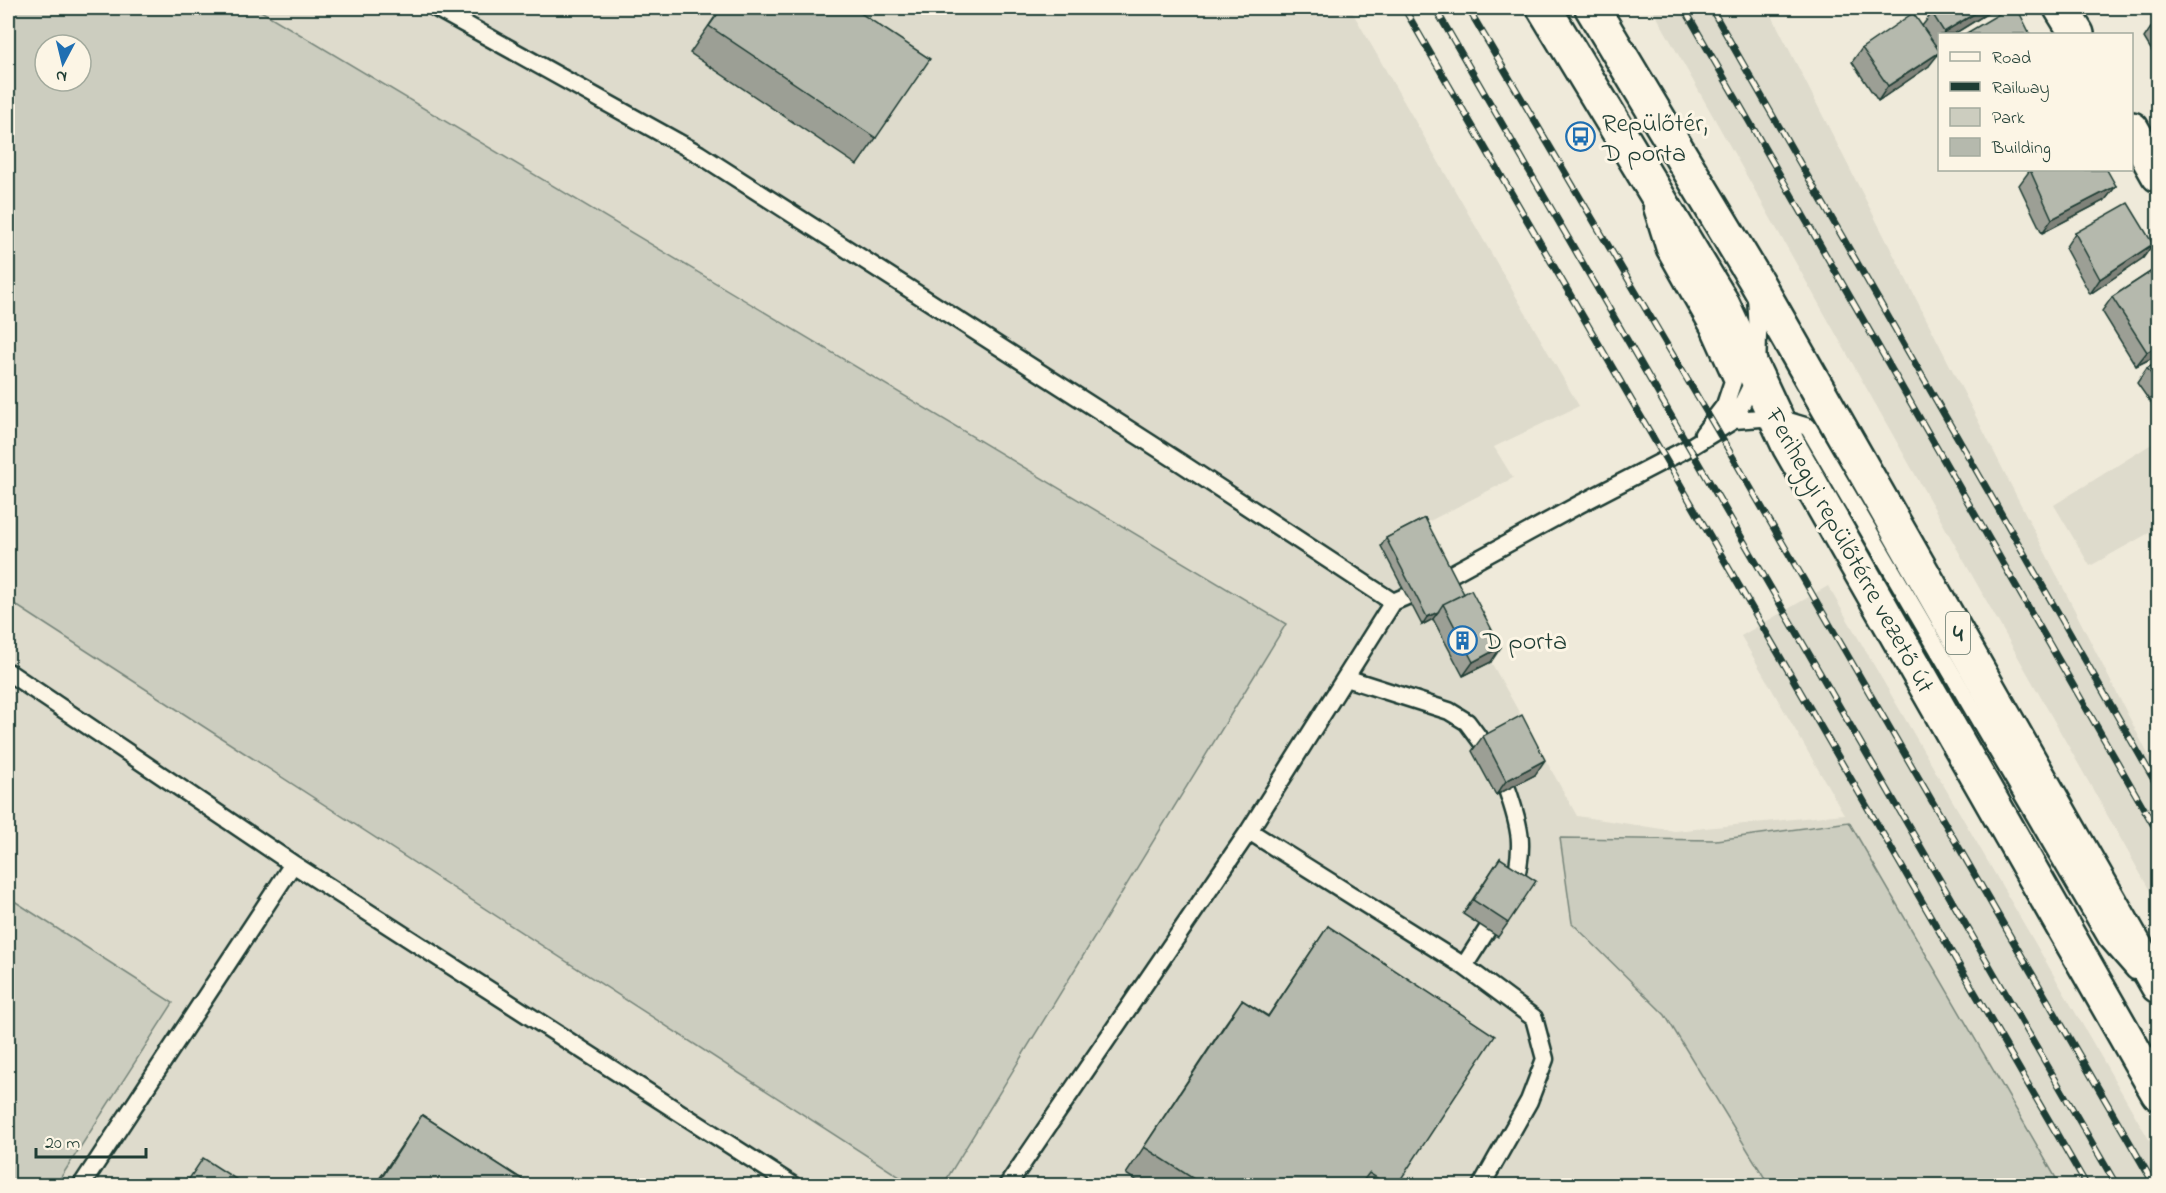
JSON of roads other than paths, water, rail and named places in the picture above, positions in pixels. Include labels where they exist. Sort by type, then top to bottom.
[{"type":"main road","name":"Ferihegyi repülőtérre vezető út","points":[[1544,8],[1720,301],[1757,374],[1789,446],[2158,1093]]},
{"type":"main road","name":"Ferihegyi repülőtérre vezető út","points":[[1592,8],[1756,281],[2158,986]]},
{"type":"main road","points":[[2061,8],[2076,33]]},
{"type":"main road","points":[[2133,131],[2158,175]]},
{"type":"lane","points":[[436,8],[699,154],[1181,463],[1400,599],[1346,678],[1249,831],[1006,1185]]},
{"type":"lane","points":[[1640,165],[1665,250],[1709,328],[1733,381],[1725,405],[1695,444]]},
{"type":"lane","points":[[1734,420],[1757,374],[1756,281]]},
{"type":"lane","points":[[1446,577],[1695,444],[1734,420],[1775,417],[1808,427],[2107,939],[2158,998]]},
{"type":"lane","points":[[8,672],[293,864],[794,1185]]},
{"type":"lane","points":[[1346,678],[1449,711],[1467,722],[1484,745]]},
{"type":"lane","points":[[1507,789],[1520,832],[1522,850],[1513,888]]},
{"type":"lane","points":[[1249,831],[1464,966],[1534,1018],[1545,1059],[1529,1101],[1481,1185]]},
{"type":"lane","points":[[81,1185],[293,864]]},
{"type":"lane","points":[[1464,966],[1487,930]]},
{"type":"railway","points":[[1404,8],[2087,1186]]},
{"type":"railway","points":[[1435,8],[2117,1186]]},
{"type":"railway","points":[[1468,8],[1713,423],[2155,1186]]},
{"type":"railway","points":[[1684,8],[2158,833]]},
{"type":"railway","points":[[1711,8],[2158,787]]},
{"type":"place","name":"Repülőtér, D porta","points":[[1581,137]]},
{"type":"place","name":"D porta","points":[[1462,640]]}]
